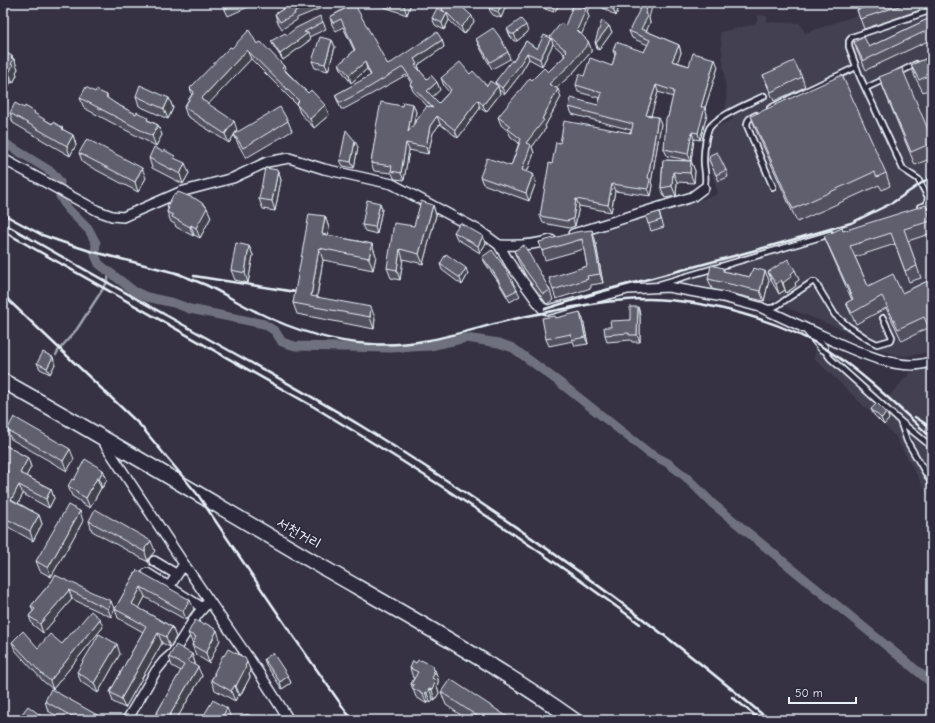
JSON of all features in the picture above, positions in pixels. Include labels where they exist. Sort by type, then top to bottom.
[{"type":"main road","name":"서천거리","points":[[3,381],[99,435],[198,495],[479,658],[574,720]]},
{"type":"street","points":[[3,159],[98,211],[112,216],[123,217],[180,192],[233,178],[267,162],[289,158],[324,169],[392,184],[480,231],[499,245],[510,264],[542,308],[548,310],[628,289],[676,288],[723,296],[760,308],[883,361],[898,365],[932,361]]},
{"type":"street","points":[[499,245],[512,246],[542,243],[692,196],[704,188]]},
{"type":"street","points":[[806,329],[823,348]]},
{"type":"street","points":[[99,435],[184,564],[206,604],[261,676],[289,720]]},
{"type":"street","points":[[154,561],[176,574]]},
{"type":"street","points":[[169,587],[176,574],[184,564]]},
{"type":"street","points":[[155,578],[162,566]]},
{"type":"street","points":[[147,573],[169,587],[206,604]]},
{"type":"street","points":[[128,720],[156,671],[173,653],[197,615],[206,604]]},
{"type":"lane","points":[[927,204],[928,197],[918,178],[903,169],[856,67],[849,47],[849,41],[852,37],[932,10]]},
{"type":"lane","points":[[866,88],[919,63]]},
{"type":"lane","points":[[772,187],[747,126],[747,121],[750,118],[856,67]]},
{"type":"lane","points":[[704,188],[706,182],[704,147],[709,128],[720,119],[764,96]]},
{"type":"lane","points":[[917,208],[927,204],[932,198]]},
{"type":"lane","points":[[646,288],[836,233]]},
{"type":"lane","points":[[760,308],[772,308],[812,282],[815,282],[835,315],[848,326],[877,344],[891,340],[892,337],[882,318]]},
{"type":"lane","points":[[823,348],[830,358],[899,420],[932,447]]},
{"type":"lane","points":[[899,420],[907,441],[932,484]]},
{"type":"shaded area","points":[[891,3],[932,3],[932,351],[906,356],[896,355],[873,347],[851,333],[788,308],[781,297],[773,301],[760,302],[678,285],[648,282],[606,292],[594,234],[718,194],[707,157],[713,129],[733,119],[730,110],[727,110],[725,107],[727,101],[720,32],[755,24],[758,19],[758,15],[767,16],[768,22],[800,23],[805,33]]},
{"type":"shaded area","points":[[815,350],[834,356],[885,401],[911,372],[932,368],[932,503],[896,437],[814,358]]},
{"type":"building","points":[[223,3],[238,3],[225,9]]},
{"type":"building","points":[[293,3],[315,3],[294,12],[295,14],[280,22],[275,14]]},
{"type":"building","points":[[346,3],[354,3],[388,65],[437,32],[442,40],[414,59],[417,64],[415,65],[427,79],[431,75],[437,82],[427,91],[439,103],[451,90],[441,78],[460,62],[470,74],[473,71],[487,86],[490,81],[498,86],[483,105],[478,100],[455,130],[437,116],[430,126],[426,147],[406,143],[401,173],[391,171],[392,166],[371,163],[381,102],[402,106],[403,102],[413,104],[408,132],[427,106],[433,108],[410,84],[413,82],[403,67],[368,88],[342,102],[339,102],[335,95],[371,75],[365,62],[349,75],[339,64],[355,50],[341,19],[333,23],[330,17],[348,7]]},
{"type":"building","points":[[394,3],[405,3],[404,6]]},
{"type":"building","points":[[445,3],[459,3],[472,16],[461,27],[447,13],[442,23],[432,18],[437,8],[445,12],[442,9]]},
{"type":"building","points":[[488,3],[502,3],[498,12],[491,9]]},
{"type":"building","points":[[574,3],[585,3],[583,8],[586,9],[577,30],[588,41],[588,44],[569,66],[549,84],[558,89],[542,119],[544,120],[526,143],[531,145],[522,170],[533,174],[526,193],[480,177],[487,158],[511,166],[521,139],[508,129],[510,126],[498,117],[530,78],[532,80],[544,68],[548,72],[565,56],[564,54],[567,51],[550,37],[561,23],[565,26]]},
{"type":"building","points":[[603,3],[615,3],[613,9]]},
{"type":"building","points":[[643,3],[648,3],[645,14],[648,16],[641,29],[679,45],[672,61],[689,66],[693,53],[715,59],[701,107],[705,107],[698,133],[692,132],[688,154],[664,149],[666,118],[668,117],[674,91],[656,85],[646,115],[658,117],[648,178],[650,179],[648,189],[612,184],[608,205],[576,199],[573,219],[567,221],[540,216],[549,163],[552,164],[556,142],[560,143],[564,121],[631,133],[633,124],[569,107],[571,98],[598,105],[602,93],[576,85],[579,74],[584,76],[590,58],[612,66],[616,52],[613,51],[616,42],[644,52],[650,40],[629,31]]},
{"type":"building","points":[[877,3],[908,3],[860,19],[857,10]]},
{"type":"building","points":[[320,16],[323,22],[304,32],[308,33],[280,54],[271,41],[285,33],[287,35],[296,28]]},
{"type":"building","points":[[932,17],[932,28],[863,61],[854,42],[864,37],[869,47]]},
{"type":"building","points":[[521,19],[526,25],[514,34],[511,34],[507,29]]},
{"type":"building","points":[[602,20],[609,26],[596,43],[595,42]]},
{"type":"building","points":[[493,28],[508,52],[490,62],[476,39]]},
{"type":"building","points":[[249,30],[257,44],[261,42],[284,66],[282,68],[308,93],[311,90],[325,105],[310,119],[296,104],[299,101],[247,50],[201,99],[234,121],[225,134],[184,107],[194,92],[190,88]]},
{"type":"building","points":[[544,35],[551,38],[540,59],[527,53],[502,88],[495,82],[512,60],[513,62],[526,41],[537,49]]},
{"type":"building","points":[[320,37],[332,40],[325,64],[312,61]]},
{"type":"building","points":[[3,51],[12,56],[11,58],[14,59],[9,73],[7,72],[5,77],[3,77]]},
{"type":"building","points":[[932,56],[932,74],[919,80],[911,65]]},
{"type":"building","points":[[794,61],[802,77],[771,92],[763,75]]},
{"type":"building","points":[[902,68],[932,139],[932,143],[911,152],[879,77]]},
{"type":"building","points":[[842,75],[886,173],[877,177],[874,172],[793,209],[751,116]]},
{"type":"building","points":[[140,85],[169,98],[164,109],[136,96]]},
{"type":"building","points":[[86,87],[95,92],[96,90],[107,95],[106,97],[116,104],[136,114],[137,112],[148,118],[147,120],[158,125],[152,136],[80,98]]},
{"type":"building","points":[[15,103],[24,108],[25,106],[52,124],[53,122],[73,135],[67,146],[10,113]]},
{"type":"building","points":[[280,107],[288,121],[243,148],[234,134]]},
{"type":"building","points":[[346,130],[355,141],[351,162],[340,160]]},
{"type":"building","points":[[87,139],[142,168],[135,182],[79,153]]},
{"type":"building","points":[[154,147],[163,152],[164,150],[175,156],[174,158],[185,163],[180,174],[149,158]]},
{"type":"building","points":[[717,152],[726,170],[716,175],[709,160],[710,155]]},
{"type":"building","points":[[663,160],[691,161],[690,173],[673,172],[672,186],[661,188]]},
{"type":"building","points":[[265,168],[278,170],[272,201],[259,199]]},
{"type":"building","points":[[178,192],[196,199],[207,208],[196,228],[191,225],[190,227],[172,217],[173,215],[167,212],[169,207],[167,206],[174,194],[176,195]]},
{"type":"building","points":[[367,200],[380,203],[375,227],[362,225]]},
{"type":"building","points":[[421,201],[433,205],[419,254],[400,249],[397,270],[387,268],[394,223],[414,226]]},
{"type":"building","points":[[926,205],[931,221],[904,229],[917,266],[905,271],[891,233],[850,246],[868,286],[893,274],[902,293],[932,279],[932,331],[931,332],[924,317],[898,329],[882,296],[852,313],[846,303],[853,299],[824,236],[842,228],[843,231]]},
{"type":"building","points":[[659,212],[661,220],[648,224],[646,216]]},
{"type":"building","points":[[309,214],[325,216],[322,234],[372,244],[369,258],[319,248],[311,296],[371,307],[370,317],[293,303]]},
{"type":"building","points":[[460,223],[483,236],[478,246],[454,232]]},
{"type":"building","points":[[592,230],[600,274],[587,276],[588,279],[553,290],[549,278],[587,266],[582,239],[542,251],[539,242],[576,232]]},
{"type":"building","points":[[236,243],[249,246],[245,273],[231,270]]},
{"type":"building","points":[[524,245],[550,290],[544,294],[524,268],[514,251]]},
{"type":"building","points":[[492,250],[505,268],[517,290],[507,295],[494,273],[482,257]]},
{"type":"building","points":[[446,254],[466,268],[460,278],[440,264]]},
{"type":"building","points":[[788,259],[795,270],[791,274],[792,276],[783,283],[781,280],[776,284],[768,272]]},
{"type":"building","points":[[711,265],[723,268],[723,271],[750,277],[753,268],[765,271],[760,291],[708,279]]},
{"type":"building","points":[[630,307],[638,307],[637,335],[629,335],[629,333],[605,335],[604,327],[611,327],[610,321],[630,320]]},
{"type":"building","points":[[580,312],[585,337],[572,340],[571,334],[546,339],[542,318],[555,316],[556,318]]},
{"type":"building","points":[[43,352],[53,357],[47,368],[37,363]]},
{"type":"building","points":[[877,403],[887,413],[881,418],[871,409]]},
{"type":"building","points":[[14,417],[70,449],[63,461],[7,430]]},
{"type":"building","points":[[3,444],[28,458],[20,473],[51,489],[46,499],[19,485],[11,500],[39,515],[30,531],[3,517],[3,481],[8,471],[3,468]]},
{"type":"building","points":[[85,459],[103,470],[86,498],[68,486],[72,479],[74,480]]},
{"type":"building","points":[[68,505],[80,511],[48,568],[36,561]]},
{"type":"building","points":[[95,509],[151,541],[145,548],[145,552],[89,521]]},
{"type":"building","points":[[137,570],[190,600],[183,611],[141,587],[132,604],[172,627],[166,637],[158,633],[121,699],[110,692],[146,626],[115,609]]},
{"type":"building","points":[[55,575],[111,601],[108,609],[69,590],[40,624],[29,616],[35,609],[31,606],[52,581]]},
{"type":"building","points":[[91,611],[100,619],[50,681],[12,642],[23,631],[38,648],[50,634],[62,644]]},
{"type":"building","points":[[195,620],[204,625],[205,623],[217,630],[206,653],[192,645],[196,637],[188,633]]},
{"type":"building","points":[[99,634],[117,644],[94,683],[77,672]]},
{"type":"building","points":[[176,645],[192,654],[188,661],[198,667],[167,720],[163,720],[155,716],[184,665],[169,657]]},
{"type":"building","points":[[228,649],[245,658],[247,662],[236,686],[235,685],[231,691],[211,680],[223,655],[224,656]]},
{"type":"building","points":[[273,653],[288,676],[280,682],[264,659]]},
{"type":"building","points":[[418,660],[433,666],[432,668],[435,670],[432,678],[435,680],[433,682],[435,683],[432,690],[429,689],[427,693],[425,692],[423,694],[412,688],[414,685],[411,684],[418,672],[410,668],[413,661],[416,663]]},
{"type":"building","points":[[450,679],[511,719],[483,720],[441,692]]},
{"type":"building","points":[[51,689],[106,720],[78,720],[45,701]]},
{"type":"building","points":[[213,700],[227,708],[221,720],[201,720]]},
{"type":"building","points":[[28,706],[44,718],[42,720],[17,720]]},
{"type":"waterway","points":[[3,142],[52,172],[60,182],[60,196],[67,208],[89,230],[96,243],[95,255],[99,264],[134,291],[147,297],[174,303],[190,309],[264,324],[275,331],[282,342],[295,346],[391,348],[430,346],[466,338],[499,343],[513,348],[649,453],[668,463],[686,477],[713,504],[932,683]]},
{"type":"waterway","points":[[56,355],[77,329],[108,281],[109,272]]},
{"type":"railway","points":[[545,309],[600,292],[851,223],[892,203],[932,176]]},
{"type":"railway","points":[[3,214],[42,235],[62,242],[90,251],[180,274]]},
{"type":"railway","points":[[3,223],[315,399],[416,460],[520,530],[622,603],[672,641],[769,720]]},
{"type":"railway","points":[[3,231],[356,432],[480,511],[640,624]]},
{"type":"railway","points":[[176,273],[206,285],[257,312],[298,330],[341,341],[371,344],[410,343],[429,340],[523,317],[586,305],[633,299],[671,300],[718,308],[766,321],[810,340],[829,351],[856,370],[932,438]]},
{"type":"railway","points":[[194,276],[296,292]]},
{"type":"railway","points":[[3,295],[140,425],[198,495],[352,720]]},
{"type":"railway","points":[[915,417],[932,428]]},
{"type":"railway","points":[[732,697],[757,717]]}]
